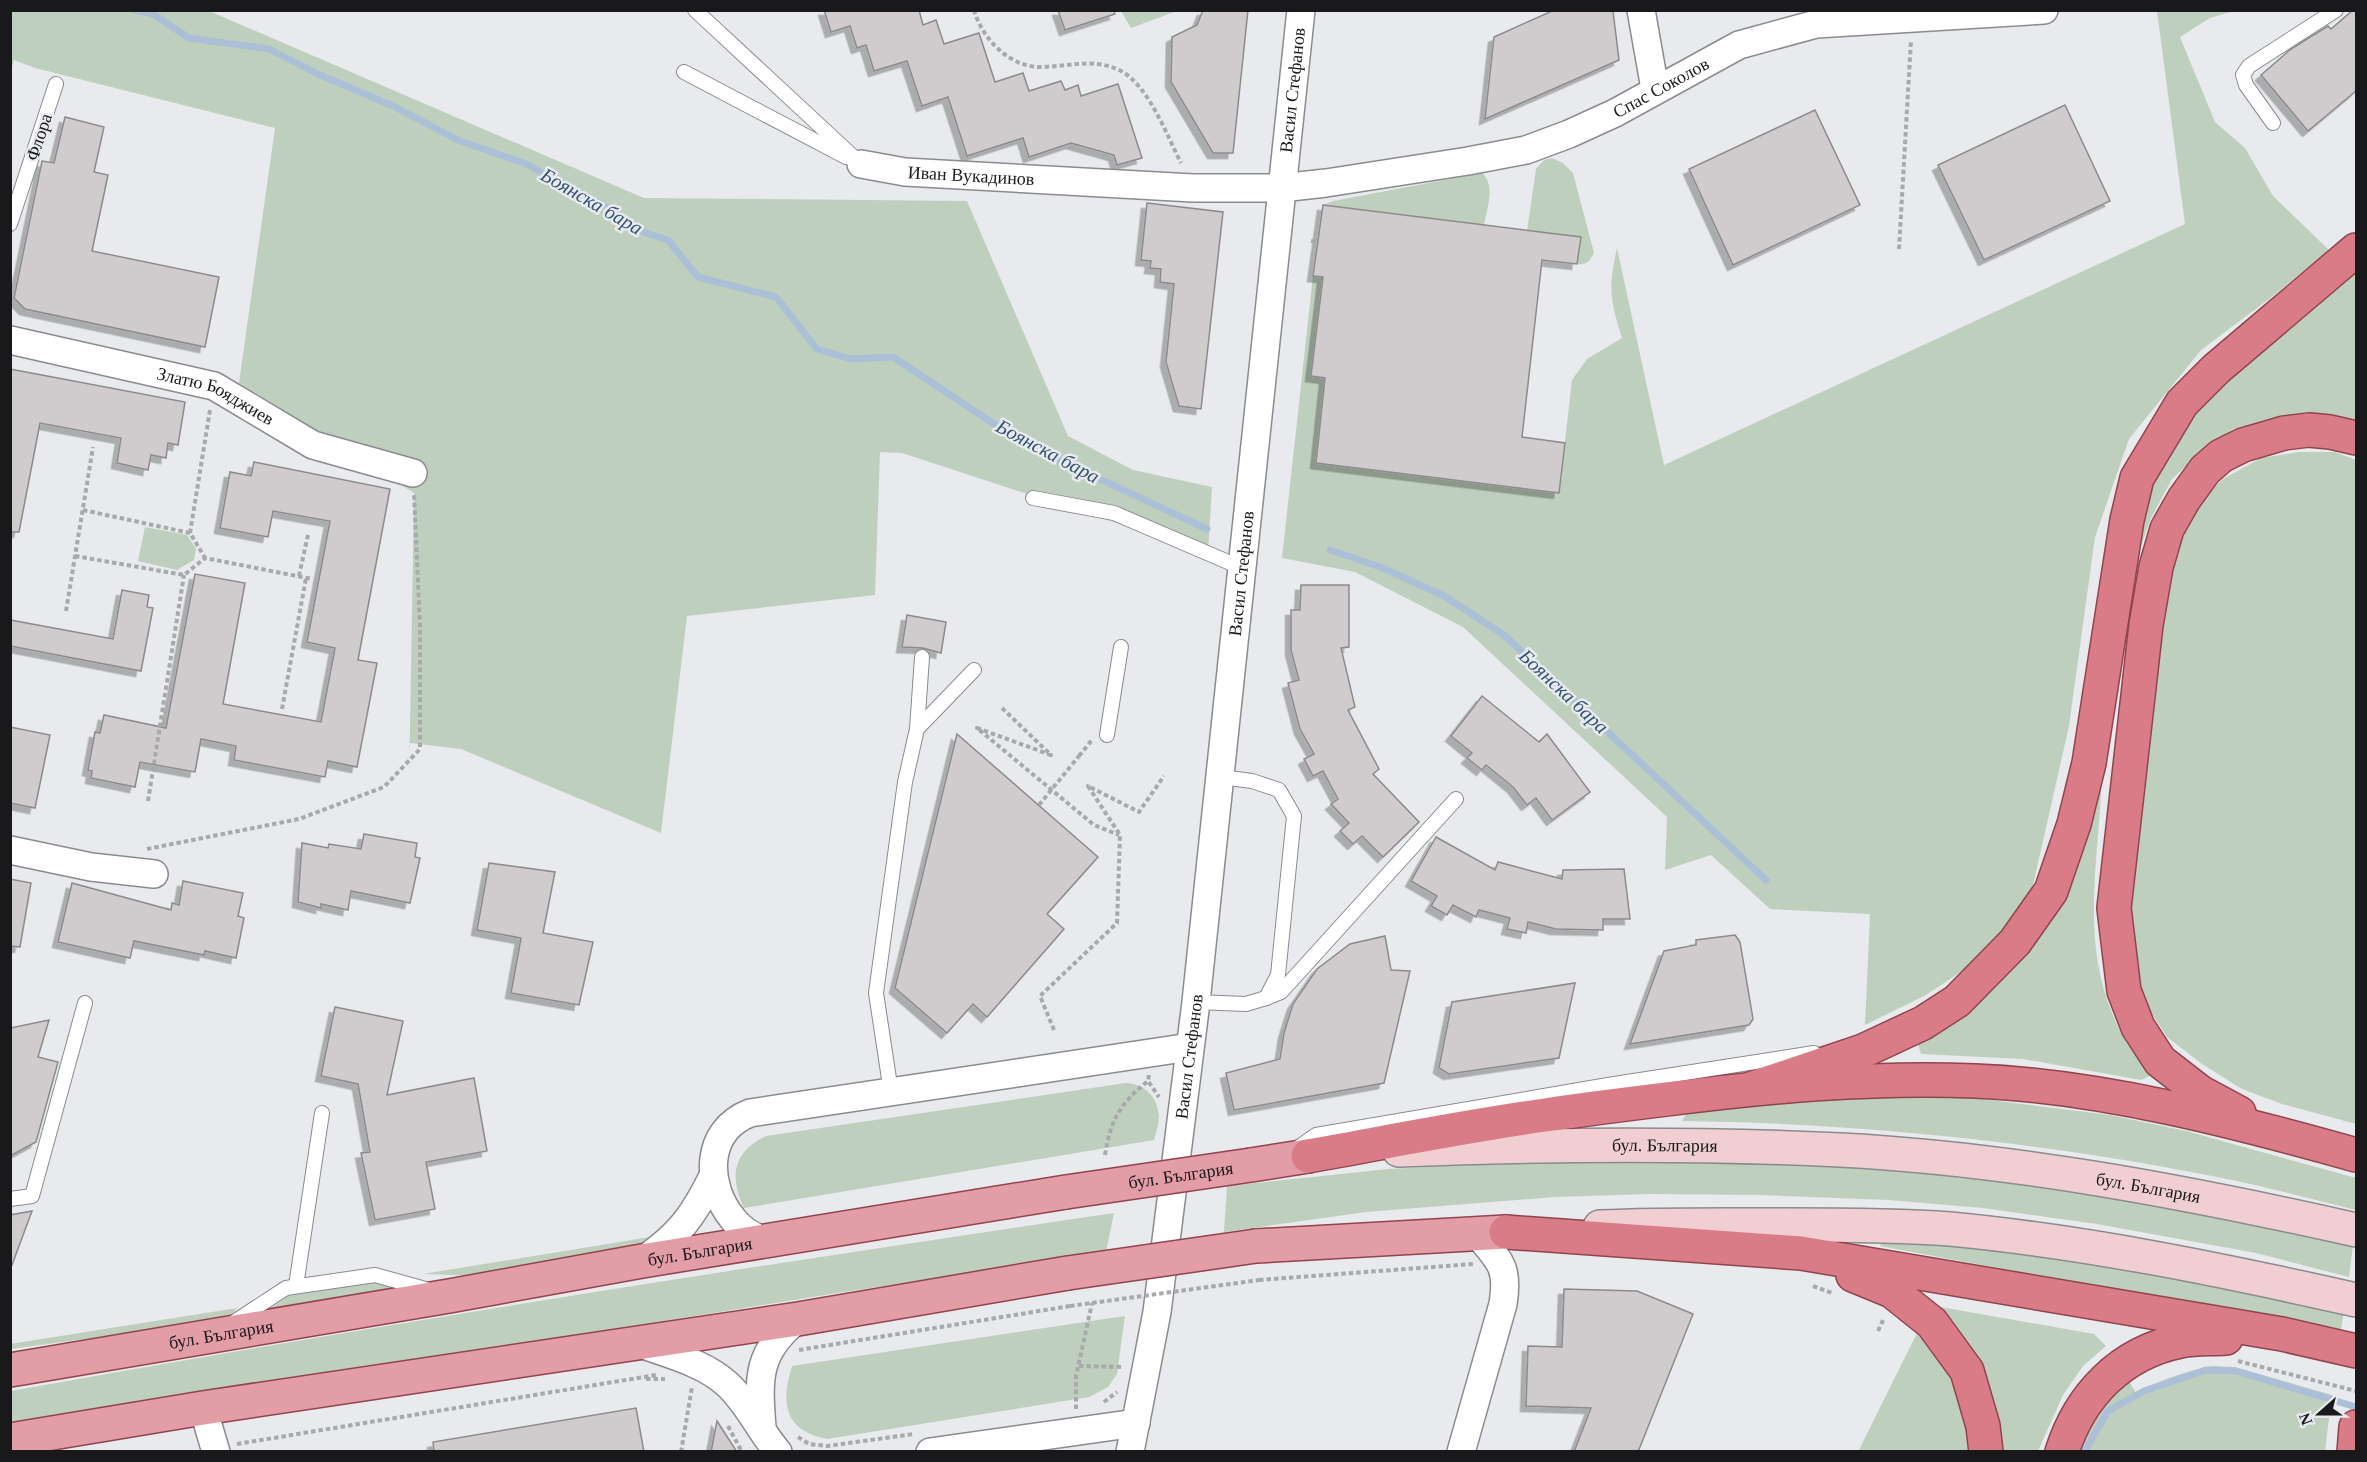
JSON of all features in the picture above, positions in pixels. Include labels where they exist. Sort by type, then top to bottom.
[{"type":"highway","points":[[1753,1088],[1882,1042],[1923,1023],[1957,1001],[2015,942],[2051,891],[2074,824],[2089,763],[2127,520],[2137,477],[2182,403],[2216,369],[2356,250]]},
{"type":"highway","points":[[2278,1133],[2200,1092],[2160,1061],[2138,1027],[2124,991],[2114,908],[2146,625],[2156,567],[2167,529],[2184,499],[2205,470],[2221,456],[2243,445],[2284,433],[2320,431],[2356,438]]},
{"type":"highway","points":[[1280,1161],[1545,1115],[1753,1088],[1886,1079],[1977,1081],[2039,1087],[2136,1102],[2278,1133],[2356,1155]]},
{"type":"highway","points":[[1494,1242],[1802,1253],[2282,1334],[2356,1351]]},
{"type":"highway","points":[[1802,1253],[1892,1291],[1932,1323],[1967,1371],[1983,1426],[1986,1452]]},
{"type":"highway","points":[[2062,1452],[2078,1415],[2091,1393],[2111,1374],[2130,1361],[2181,1341],[2282,1334]]},
{"type":"main road","name":"бул. България","points":[[10,1370],[642,1261],[1066,1192],[1280,1161],[1390,1150],[1529,1146],[1704,1146],[1842,1150],[1996,1165],[2138,1186],[2356,1230]]},
{"type":"main road","points":[[10,1440],[203,1408],[638,1343],[798,1335],[1068,1273],[1256,1246],[1494,1242],[1654,1225],[1948,1229],[2123,1252],[2356,1300]]},
{"type":"street","name":"Васил Стефанов","points":[[1130,1452],[1136,1423],[1146,1304],[1179,1134],[1196,1002],[1301,10]]},
{"type":"street","points":[[1641,10],[1655,89]]},
{"type":"street","name":"Спас Соколов","points":[[1281,188],[1399,172],[1526,150],[1615,113],[1655,89],[1739,45],[1816,24],[1913,14],[2044,10]]},
{"type":"street","name":"Иван Вукадинов","points":[[861,164],[905,172],[1193,188],[1281,188]]},
{"type":"street","name":"Златю Бояджиев","points":[[10,340],[214,386],[313,446],[413,473]]},
{"type":"street","points":[[10,850],[91,867],[140,872]]},
{"type":"street","points":[[763,1241],[743,1230],[731,1218],[713,1176],[713,1157],[718,1141],[730,1124],[750,1113],[1190,1047]]},
{"type":"street","points":[[642,1261],[667,1243],[686,1224],[713,1176]]},
{"type":"street","points":[[1461,1452],[1503,1304],[1506,1282],[1494,1242]]},
{"type":"street","points":[[778,1439],[759,1377],[765,1356],[783,1331],[798,1335]]},
{"type":"street","points":[[638,1343],[703,1368],[727,1384],[778,1439]]},
{"type":"street","points":[[203,1408],[216,1450]]},
{"type":"street","points":[[926,1442],[1136,1423]]},
{"type":"lane","points":[[695,10],[861,164]]},
{"type":"lane","points":[[2273,123],[2246,85],[2243,75],[2249,66],[2336,10]]},
{"type":"lane","name":"Иван Вукадинов","points":[[684,72],[861,164]]},
{"type":"lane","name":"Флора","points":[[10,224],[56,84]]},
{"type":"lane","points":[[1033,498],[1114,513],[1242,568]]},
{"type":"lane","points":[[1107,735],[1121,647]]},
{"type":"lane","points":[[891,1092],[876,993],[905,782],[917,729],[922,657]]},
{"type":"lane","points":[[917,729],[974,670]]},
{"type":"lane","points":[[1221,777],[1252,780],[1279,790],[1294,816],[1278,975],[1266,998]]},
{"type":"lane","points":[[1196,1002],[1246,1004],[1281,992],[1456,800]]},
{"type":"lane","points":[[10,1199],[32,1196],[85,1003]]},
{"type":"lane","points":[[1280,1161],[1316,1135],[1608,1085],[1882,1042]]},
{"type":"lane","points":[[296,1286],[322,1113]]},
{"type":"lane","points":[[212,1336],[286,1288],[296,1286],[375,1275],[449,1296]]},
{"type":"path","points":[[974,10],[986,38],[1018,61],[1038,67],[1082,62],[1101,64],[1121,71],[1137,83],[1157,116],[1193,188]]},
{"type":"path","points":[[1899,249],[1913,14]]},
{"type":"path","points":[[1311,241],[1318,242]]},
{"type":"path","points":[[214,386],[190,533],[205,558],[312,579]]},
{"type":"path","points":[[66,611],[93,447]]},
{"type":"path","points":[[140,872],[148,847],[299,819],[384,787],[420,749],[420,626],[413,473]]},
{"type":"path","points":[[83,510],[190,533]]},
{"type":"path","points":[[299,576],[308,535]]},
{"type":"path","points":[[75,556],[184,575]]},
{"type":"path","points":[[148,801],[184,575],[205,558]]},
{"type":"path","points":[[282,710],[306,578]]},
{"type":"path","points":[[1002,708],[1051,755],[977,728],[1094,825],[1120,835]]},
{"type":"path","points":[[1039,805],[1093,739]]},
{"type":"path","points":[[1054,1030],[1041,996],[1117,923],[1120,835],[1088,786],[1139,812],[1164,776]]},
{"type":"path","points":[[1149,1053],[1148,1081],[1162,1103]]},
{"type":"path","points":[[1106,1155],[1109,1131],[1114,1119],[1137,1090],[1148,1081]]},
{"type":"path","points":[[798,1335],[1070,1306],[1259,1280],[1494,1242]]},
{"type":"path","points":[[1083,1411],[1076,1412],[1076,1376],[1092,1303]]},
{"type":"path","points":[[1878,1331],[1886,1314]]},
{"type":"path","points":[[2231,1360],[2356,1391]]},
{"type":"path","points":[[1078,1365],[1130,1368]]},
{"type":"path","points":[[216,1450],[667,1373]]},
{"type":"path","points":[[635,1379],[671,1379]]},
{"type":"path","points":[[686,1381],[700,1387]]},
{"type":"path","points":[[681,1452],[693,1384]]},
{"type":"path","points":[[1100,1405],[1110,1399],[1119,1389]]},
{"type":"path","points":[[726,1423],[742,1452]]},
{"type":"path","points":[[778,1439],[827,1446],[926,1442]]},
{"type":"green space","points":[[11,11],[209,11],[644,198],[967,201],[1068,436],[1133,470],[1212,487],[1208,553],[902,453],[880,452],[875,595],[687,616],[661,833],[461,749],[410,743],[409,788],[414,493],[239,383],[275,128],[35,68],[14,60],[11,70]]},
{"type":"green space","points":[[1121,11],[1177,11],[1131,28]]},
{"type":"green space","points":[[2157,11],[2234,11],[2210,18],[2180,37],[2215,122],[2245,148],[2273,196],[2329,250],[2201,350],[2129,439],[2095,537],[2069,726],[2031,894],[1983,957],[1926,995],[1865,1025],[1870,914],[1770,909],[1711,855],[1665,870],[1667,817],[1463,627],[1355,572],[1282,558],[1313,276],[1323,277],[1311,376],[1325,378],[1316,463],[1559,493],[1572,380],[1587,359],[1622,338],[1615,313],[1611,284],[1617,248],[1664,465],[2185,224]]},
{"type":"green space","points":[[1552,158],[1563,163],[1573,173],[1594,253],[1589,261],[1583,264],[1577,264],[1580,237],[1527,231],[1536,169],[1544,160]]},
{"type":"green space","points":[[1482,173],[1489,184],[1490,191],[1484,225],[1323,205],[1333,201]]},
{"type":"green space","points":[[2356,271],[2356,423],[2313,414],[2271,418],[2233,429],[2202,451],[2172,479],[2151,518],[2125,592],[2148,487],[2192,413],[2228,379]]},
{"type":"green space","points":[[2299,452],[2335,452],[2356,460],[2356,1124],[2282,1104],[2242,1089],[2202,1064],[2167,1037],[2149,1009],[2133,973],[2127,898],[2163,587],[2176,540],[2198,503],[2223,479],[2261,458]]},
{"type":"green space","points":[[145,527],[187,535],[196,549],[194,560],[177,570],[138,561]]},
{"type":"green space","points":[[2102,769],[2094,906],[2095,939],[2100,972],[2109,1005],[2124,1038],[2151,1075],[2141,1080],[2023,1059],[1921,1054],[1917,1041],[1953,1023],[1991,991],[2026,952]]},
{"type":"green space","points":[[1126,1083],[1139,1086],[1149,1092],[1156,1103],[1159,1116],[1154,1140],[744,1208],[736,1186],[737,1166],[741,1157],[755,1142],[766,1136]]},
{"type":"green space","points":[[1889,1096],[1966,1097],[2110,1115],[2186,1131],[2356,1178],[2356,1210],[2237,1181],[2101,1156],[2031,1146],[1891,1131],[1682,1121],[1688,1111],[1740,1104]]},
{"type":"green space","points":[[1605,1161],[1824,1164],[1918,1171],[2043,1186],[2168,1207],[2353,1245],[2349,1277],[2256,1253],[2097,1224],[1983,1208],[1888,1200],[1650,1194],[1555,1197],[1366,1212],[1224,1232],[1227,1186],[1388,1169],[1501,1163]]},
{"type":"green space","points":[[1114,1213],[1106,1252],[831,1294],[11,1427],[11,1391],[561,1298]]},
{"type":"green space","points":[[650,1237],[656,1239],[628,1251],[481,1276],[423,1274]]},
{"type":"green space","points":[[1883,1239],[2018,1251],[2133,1266],[2344,1309],[2340,1337],[2074,1282],[1880,1246]]},
{"type":"green space","points":[[372,1281],[410,1292],[260,1316],[290,1295]]},
{"type":"green space","points":[[1935,1306],[2094,1334],[2106,1346],[2083,1366],[2063,1395],[2038,1451],[2001,1451]]},
{"type":"green space","points":[[237,1308],[227,1320],[11,1349],[10,1344]]},
{"type":"green space","points":[[1125,1316],[1117,1374],[1108,1387],[1089,1397],[827,1439],[802,1430],[789,1414],[786,1392],[792,1366]]},
{"type":"green space","points":[[1920,1327],[1950,1375],[1966,1413],[1973,1451],[1858,1452]]},
{"type":"green space","points":[[2213,1366],[2235,1367],[2332,1395],[2325,1451],[2074,1452],[2081,1430],[2127,1378],[2136,1393],[2173,1376]]},
{"type":"building","points":[[824,10],[919,10],[923,25],[936,20],[944,44],[979,33],[995,82],[1023,73],[1029,91],[1061,81],[1065,90],[1078,85],[1081,96],[1118,84],[1142,158],[1117,165],[1114,155],[1071,143],[1029,157],[1023,138],[967,156],[948,97],[922,106],[907,61],[874,71],[866,45],[857,48],[850,26],[831,32]]},
{"type":"building","points":[[1058,10],[1114,10],[1115,14],[1065,30]]},
{"type":"building","points":[[1203,10],[1248,10],[1233,153],[1213,153],[1171,82],[1172,37],[1197,25]]},
{"type":"building","points":[[2353,10],[2356,10],[2356,91],[2308,131],[2261,75],[2291,49],[2328,26],[2331,29]]},
{"type":"building","points":[[1552,11],[1613,11],[1619,60],[1485,119],[1494,37]]},
{"type":"building","points":[[2065,105],[2110,201],[1984,260],[1938,165]]},
{"type":"building","points":[[1815,110],[1860,205],[1733,265],[1689,169]]},
{"type":"building","points":[[65,117],[104,127],[94,172],[108,175],[92,251],[219,277],[205,347],[25,309],[14,298],[42,161],[54,163]]},
{"type":"building","points":[[1147,203],[1223,212],[1201,409],[1179,406],[1166,362],[1174,284],[1160,282],[1161,269],[1150,268],[1151,261],[1141,260]]},
{"type":"building","points":[[1323,205],[1581,237],[1577,264],[1542,260],[1522,437],[1565,443],[1559,493],[1316,463],[1325,378],[1311,376],[1323,277],[1313,276]]},
{"type":"building","points":[[10,369],[185,402],[178,445],[168,443],[166,458],[151,455],[148,470],[117,463],[121,438],[40,423],[19,532],[10,532]]},
{"type":"building","points":[[254,462],[390,489],[358,660],[377,663],[357,767],[328,761],[325,777],[234,760],[236,746],[201,739],[195,772],[140,762],[135,787],[91,778],[92,771],[88,770],[95,732],[100,733],[104,715],[166,728],[195,574],[245,583],[223,704],[321,722],[335,648],[307,642],[330,521],[273,511],[268,537],[220,528],[230,472],[251,476]]},
{"type":"building","points":[[1301,585],[1349,585],[1349,647],[1341,648],[1355,707],[1348,710],[1379,769],[1373,774],[1419,822],[1383,857],[1362,836],[1353,844],[1340,831],[1349,823],[1331,804],[1338,799],[1323,771],[1313,776],[1304,759],[1314,754],[1300,729],[1288,683],[1299,680],[1291,650],[1291,610],[1300,610]]},
{"type":"building","points":[[122,590],[149,595],[147,607],[153,608],[141,671],[10,646],[10,620],[113,639]]},
{"type":"building","points":[[907,615],[946,622],[941,653],[923,648],[902,647]]},
{"type":"building","points":[[1482,696],[1539,742],[1547,734],[1590,792],[1552,820],[1536,798],[1527,805],[1513,787],[1486,765],[1482,770],[1467,758],[1472,753],[1451,736]]},
{"type":"building","points":[[10,727],[50,735],[35,808],[10,803]]},
{"type":"building","points":[[957,734],[1098,857],[1047,914],[1064,929],[987,1017],[973,1004],[947,1033],[895,988]]},
{"type":"building","points":[[364,834],[417,843],[415,857],[420,858],[410,903],[351,891],[348,910],[321,904],[321,908],[298,902],[302,843],[328,848],[329,844],[361,849]]},
{"type":"building","points":[[1436,837],[1495,870],[1498,862],[1562,879],[1563,870],[1624,869],[1630,919],[1603,919],[1603,930],[1556,929],[1528,922],[1526,933],[1507,929],[1510,918],[1479,910],[1476,917],[1453,905],[1447,915],[1431,906],[1437,896],[1411,881]]},
{"type":"building","points":[[489,863],[555,872],[543,933],[593,942],[579,1005],[511,993],[521,938],[477,930]]},
{"type":"building","points":[[10,879],[31,883],[20,947],[10,946]]},
{"type":"building","points":[[183,881],[243,893],[238,916],[244,918],[236,958],[205,951],[204,955],[134,941],[130,958],[58,942],[72,883],[171,910],[172,903],[179,905]]},
{"type":"building","points":[[1735,935],[1740,942],[1753,1019],[1749,1025],[1630,1044],[1664,951],[1696,945],[1696,940]]},
{"type":"building","points":[[1385,936],[1391,970],[1410,971],[1384,1083],[1234,1110],[1226,1073],[1280,1059],[1284,1033],[1293,1004],[1317,969],[1350,944]]},
{"type":"building","points":[[1575,983],[1559,1058],[1449,1074],[1439,1068],[1452,1002]]},
{"type":"building","points":[[335,1007],[403,1021],[387,1095],[474,1078],[487,1151],[426,1162],[435,1209],[375,1220],[361,1153],[370,1152],[358,1084],[321,1076]]},
{"type":"building","points":[[49,1020],[38,1057],[58,1062],[36,1142],[10,1156],[10,1028]]},
{"type":"building","points":[[32,1211],[12,1265],[10,1264],[10,1215]]},
{"type":"building","points":[[1564,1289],[1637,1291],[1693,1314],[1638,1452],[1574,1452],[1591,1408],[1526,1406],[1528,1346],[1562,1347]]},
{"type":"building","points":[[636,1408],[644,1452],[434,1452],[433,1442]]},
{"type":"building","points":[[717,1421],[737,1452],[711,1452]]},
{"type":"waterway","name":"Боянска бара","points":[[134,10],[153,14],[189,38],[269,49],[318,74],[393,106],[458,140],[526,164],[610,209],[643,232],[668,240],[698,277],[776,297],[817,349],[851,359],[893,357],[1023,443],[1207,529]]},
{"type":"waterway","name":"Боянска бара","points":[[1330,550],[1383,568],[1446,597],[1504,635],[1766,880]]},
{"type":"waterway","points":[[2084,1452],[2108,1411],[2144,1391],[2206,1370],[2236,1371],[2356,1407]]}]
